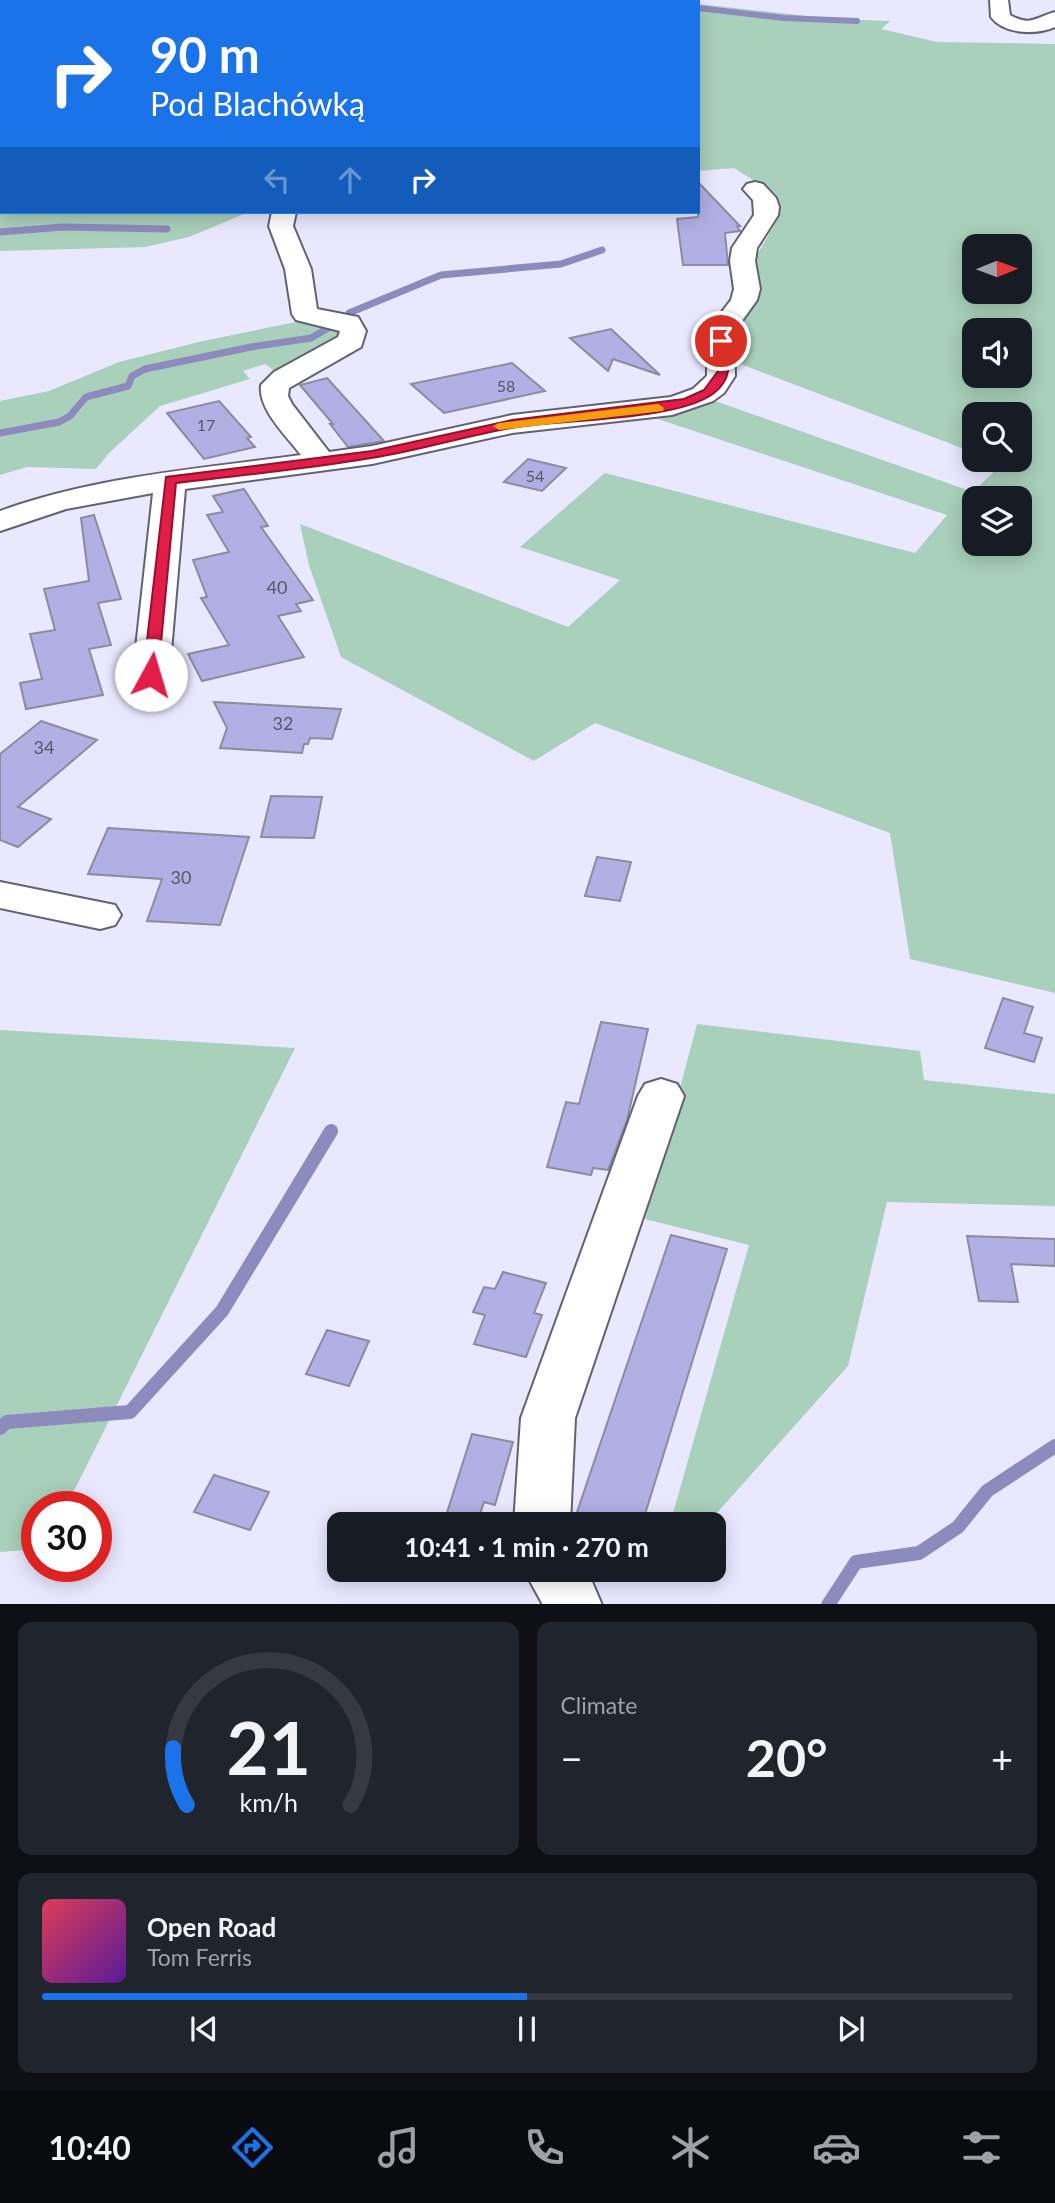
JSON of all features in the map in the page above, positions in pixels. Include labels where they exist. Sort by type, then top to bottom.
[{"type":"street","points":[[999,0],[1002,17],[1013,24],[1037,26],[1049,24],[1055,18]]},
{"type":"street","points":[[1054,0],[1055,6]]},
{"type":"street","points":[[2,530],[58,501],[170,480],[372,455],[512,424],[672,406],[708,392],[718,383],[724,371],[722,331],[744,300],[747,289],[742,256],[746,246],[761,228],[767,204],[763,195],[755,189]]},
{"type":"street","points":[[284,214],[281,226],[298,269],[305,314],[342,320],[349,323],[353,331],[351,341],[337,352],[290,372],[275,385],[274,396],[279,406],[321,461]]},
{"type":"street","points":[[151,675],[170,480]]},
{"type":"street","points":[[0,895],[100,915]]},
{"type":"street","points":[[543,1512],[548,1418],[662,1096]]},
{"type":"street","points":[[561,1582],[573,1604]]},
{"type":"green space","points":[[700,4],[833,19],[890,21],[881,29],[937,42],[1055,44],[1055,993],[910,959],[890,833],[595,723],[534,761],[341,657],[309,565],[300,524],[568,627],[620,580],[520,547],[605,473],[915,553],[947,515],[649,416],[712,400],[962,488],[962,556],[1032,556],[1032,486],[979,486],[994,472],[1032,472],[1032,402],[962,402],[962,448],[735,362],[732,336],[758,297],[755,259],[779,216],[776,195],[734,168],[700,171]]},
{"type":"green space","points":[[0,214],[244,214],[189,237],[145,247],[0,251]]},
{"type":"green space","points":[[296,322],[342,329],[321,350],[294,364],[275,371],[265,364],[243,371],[250,379],[160,406],[108,454],[96,469],[27,467],[0,475],[0,401],[49,391],[119,362]]},
{"type":"green space","points":[[697,1024],[920,1051],[924,1080],[1055,1094],[1055,1206],[887,1202],[848,1366],[718,1512],[673,1512],[749,1245],[645,1219]]},
{"type":"green space","points":[[0,1030],[295,1048],[74,1491],[21,1491],[21,1550],[0,1552]]},
{"type":"building","points":[[700,184],[740,226],[737,226],[740,231],[725,233],[728,265],[683,265],[677,219],[698,217]]},
{"type":"building","points":[[611,329],[660,375],[613,359],[608,371],[570,338]]},
{"type":"building","points":[[512,363],[545,391],[444,413],[411,384]]},
{"type":"building","points":[[327,378],[384,441],[348,447],[330,424],[333,424],[300,385]]},
{"type":"building","points":[[219,401],[251,437],[247,438],[255,447],[204,459],[167,413]]},
{"type":"building","points":[[528,459],[566,468],[542,491],[504,482]]},
{"type":"building","points":[[244,489],[268,526],[261,527],[313,600],[296,604],[301,611],[278,616],[304,657],[202,681],[188,654],[229,645],[201,598],[207,597],[193,560],[229,552],[207,515],[223,512],[213,496]]},
{"type":"building","points":[[94,515],[121,599],[98,603],[111,645],[89,649],[103,695],[26,709],[20,683],[42,679],[30,634],[55,630],[44,589],[89,581],[81,518]]},
{"type":"building","points":[[214,702],[341,709],[332,739],[310,738],[308,744],[304,744],[302,753],[220,748],[227,728]]},
{"type":"building","points":[[41,721],[97,740],[18,807],[51,819],[18,847],[0,840],[0,754]]},
{"type":"building","points":[[271,796],[322,797],[314,838],[261,837]]},
{"type":"building","points":[[108,828],[249,837],[220,925],[147,921],[162,879],[88,874]]},
{"type":"building","points":[[597,857],[631,862],[620,901],[585,896]]},
{"type":"building","points":[[1003,998],[1033,1007],[1024,1033],[1042,1038],[1034,1062],[985,1048]]},
{"type":"building","points":[[601,1022],[648,1029],[627,1120],[608,1170],[593,1168],[591,1175],[547,1167],[566,1102],[579,1104]]},
{"type":"building","points":[[671,1235],[727,1249],[646,1512],[577,1512]]},
{"type":"building","points":[[967,1236],[1055,1239],[1055,1266],[1011,1264],[1018,1302],[979,1301]]},
{"type":"building","points":[[503,1272],[546,1283],[534,1313],[542,1315],[526,1357],[474,1344],[485,1315],[473,1312],[484,1287],[495,1289]]},
{"type":"building","points":[[327,1330],[369,1341],[349,1386],[306,1374]]},
{"type":"building","points":[[472,1434],[513,1442],[495,1505],[484,1502],[481,1512],[447,1512]]},
{"type":"building","points":[[214,1475],[269,1492],[250,1530],[194,1512]]},
{"type":"waterway","points":[[700,8],[784,18],[857,21]]},
{"type":"waterway","points":[[0,232],[63,227],[167,229]]},
{"type":"waterway","points":[[349,313],[441,275],[561,264],[602,250]]},
{"type":"waterway","points":[[0,433],[59,422],[70,416],[86,397],[128,386],[132,376],[145,369],[251,347],[311,338],[335,324]]},
{"type":"waterway","points":[[0,1428],[7,1422],[130,1412],[222,1311],[331,1131]]},
{"type":"waterway","points":[[829,1604],[856,1562],[919,1553],[958,1527],[987,1491],[1055,1446]]},
{"type":"slow traffic","points":[[499,426],[658,408]]},
{"type":"route","points":[[151,675],[170,480],[372,455],[512,424],[672,406],[699,397],[718,383],[724,371],[721,341]]}]
